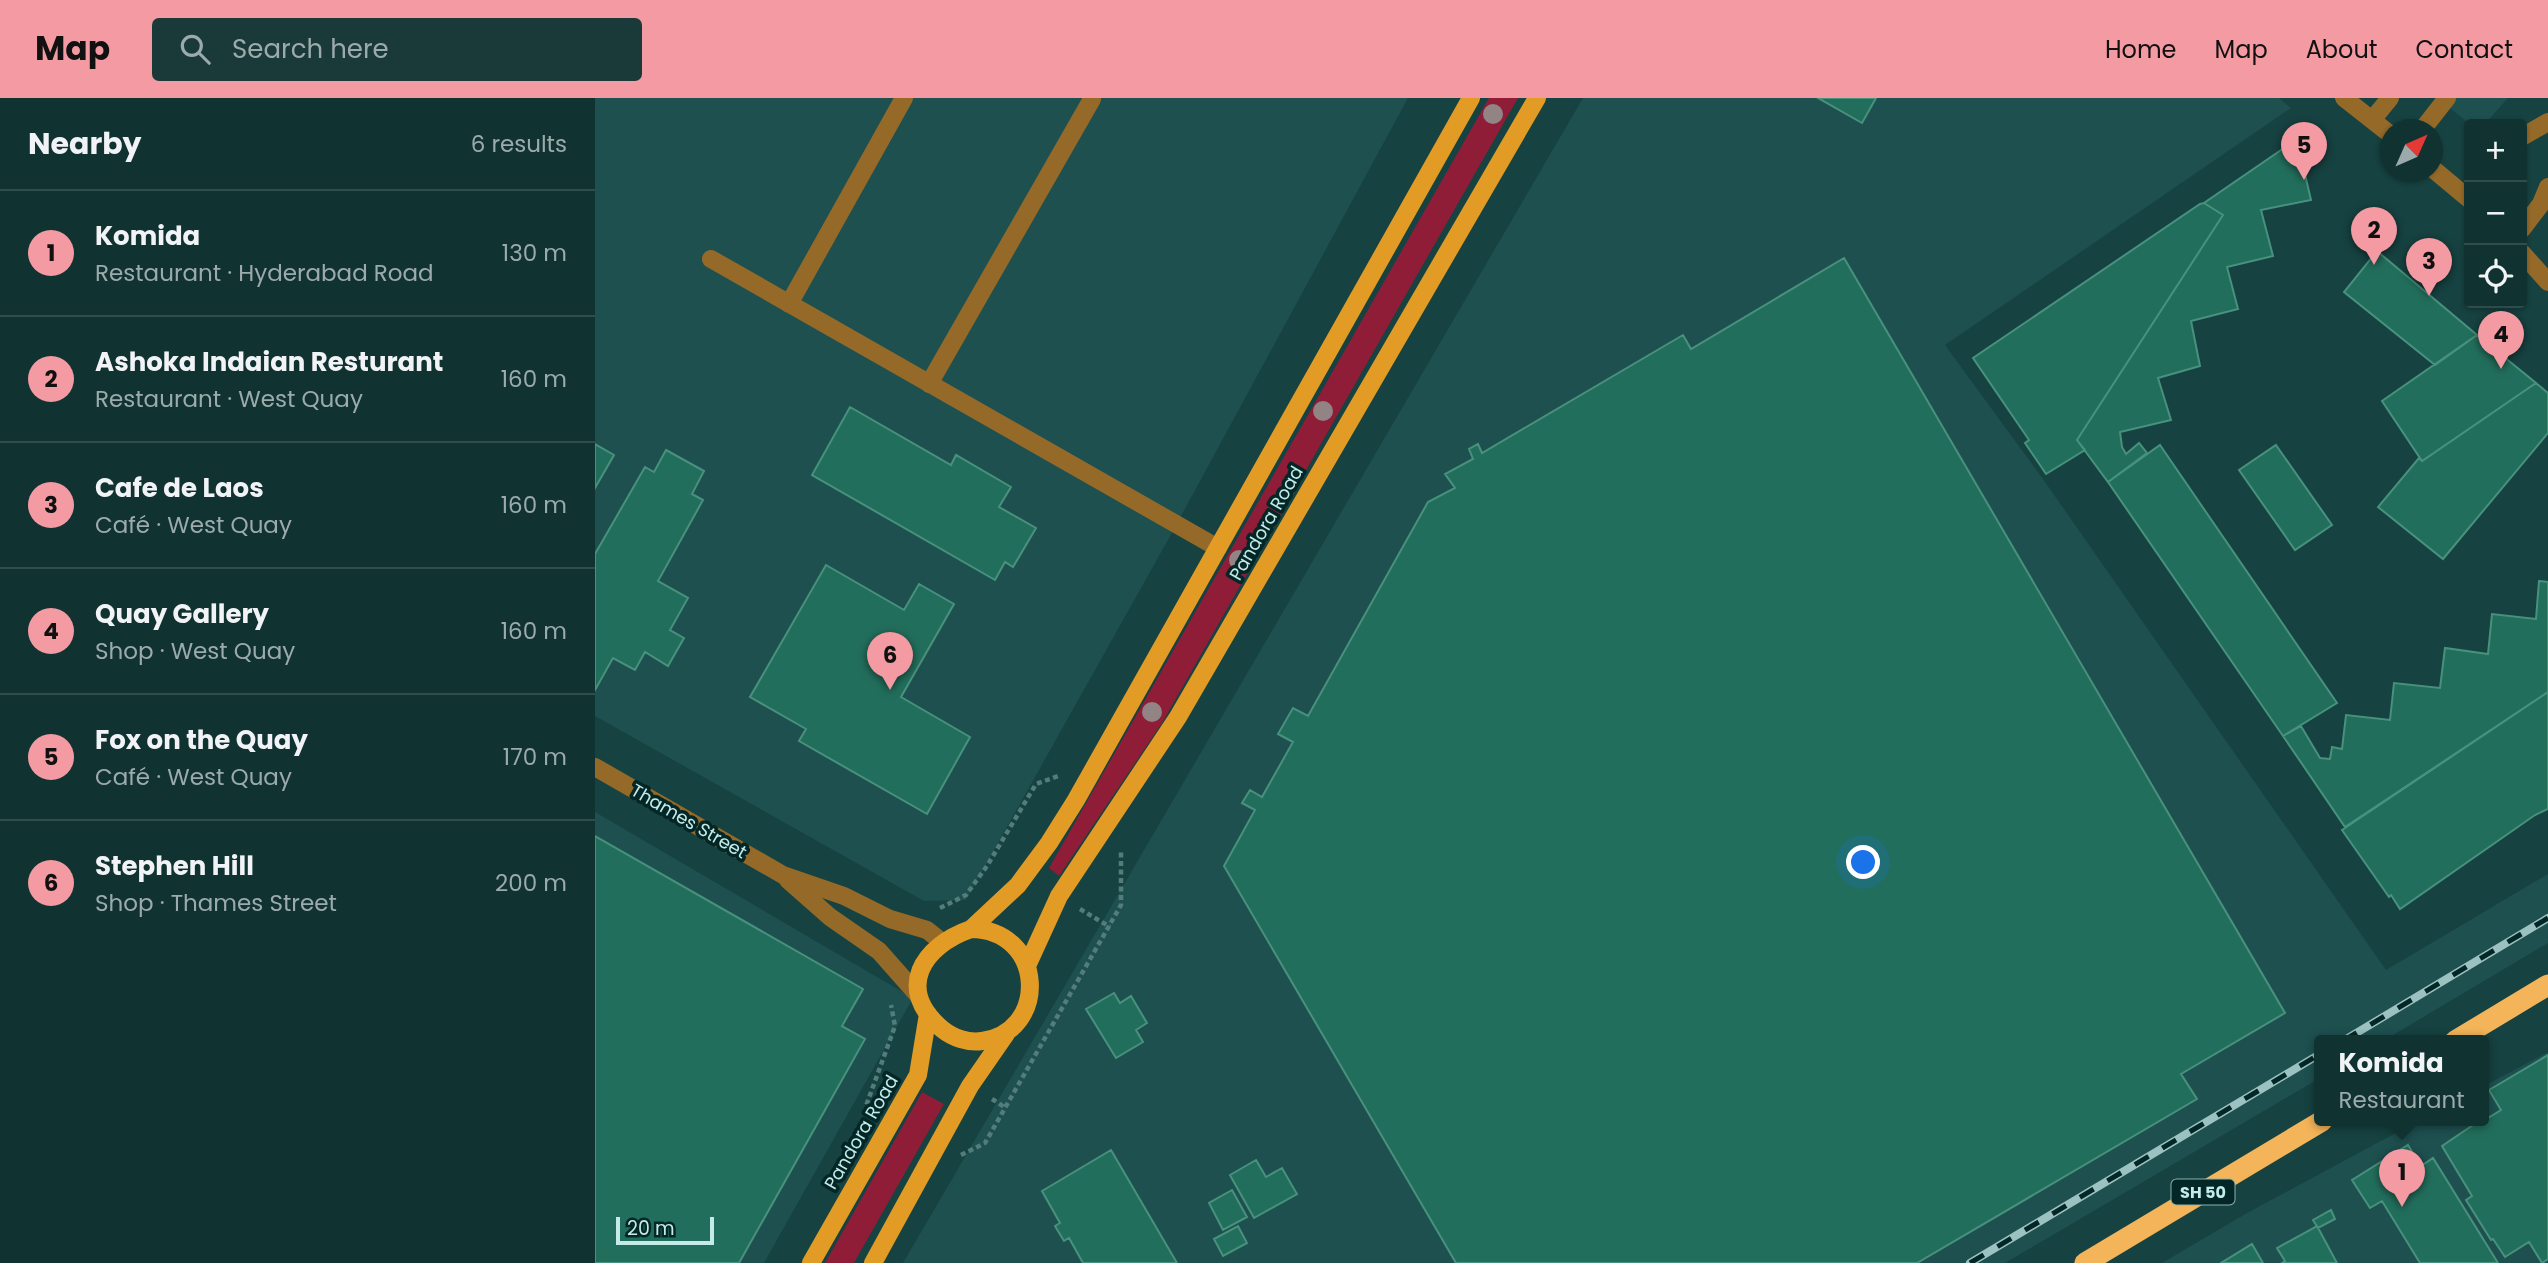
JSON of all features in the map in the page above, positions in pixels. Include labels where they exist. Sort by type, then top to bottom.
[{"type":"highway","points":[[2465,1035],[2548,985]]},
{"type":"highway","name":"SH 50","points":[[2085,1263],[2314,1126]]},
{"type":"main road","name":"Pandora Road","points":[[971,929],[1018,885],[1076,800],[1471,98]]},
{"type":"main road","name":"Pandora Road","points":[[1027,966],[1059,896],[1178,717],[1537,98]]},
{"type":"main road","points":[[873,1263],[971,1086],[1015,1025],[1030,997],[1031,980],[1021,953],[1001,935],[988,929],[971,929],[942,942],[926,959],[918,981],[917,994],[928,1014],[948,1033],[963,1040],[991,1040],[1006,1034]]},
{"type":"main road","name":"Pandora Road","points":[[811,1263],[918,1075],[928,1014]]},
{"type":"street","points":[[789,304],[904,98]]},
{"type":"street","points":[[2344,98],[2380,126]]},
{"type":"street","points":[[2372,120],[2390,98]]},
{"type":"street","points":[[2431,119],[2447,98]]},
{"type":"street","points":[[929,384],[1092,99]]},
{"type":"street","points":[[2527,133],[2548,122]]},
{"type":"street","points":[[2443,177],[2464,195]]},
{"type":"street","points":[[2527,222],[2541,204],[2548,187]]},
{"type":"street","points":[[711,259],[1217,548]]},
{"type":"street","points":[[2527,259],[2548,282]]},
{"type":"street","name":"Thames Street","points":[[595,768],[783,875],[844,896],[890,919],[927,930],[942,942]]},
{"type":"street","name":"Thames Street","points":[[783,875],[829,917],[879,951],[917,994]]},
{"type":"path","points":[[929,909],[940,908],[967,895],[1036,784],[1049,779]]},
{"type":"path","points":[[963,1154],[985,1143],[1110,927],[1121,905],[1121,867]]},
{"type":"path","points":[[1071,903],[1110,927]]},
{"type":"path","points":[[866,1106],[895,1027],[890,1001]]},
{"type":"shaded area","points":[[595,98],[1408,98],[1168,540],[966,900],[924,901],[595,716]]},
{"type":"shaded area","points":[[1489,98],[1518,98],[1162,723],[1059,876],[1049,868]]},
{"type":"shaded area","points":[[1583,98],[2279,98],[2291,108],[1945,345],[2043,479],[2386,970],[2548,874],[2548,943],[2393,1035],[2314,1035],[2314,1082],[2005,1263],[903,1263]]},
{"type":"shaded area","points":[[2437,98],[2508,98],[2489,119],[2464,119]]},
{"type":"shaded area","points":[[595,812],[913,998],[764,1263],[595,1263]]},
{"type":"shaded area","points":[[2548,1052],[2548,1263],[2162,1263],[2247,1213],[2409,1126],[2489,1126],[2489,1083]]},
{"type":"shaded area","points":[[922,1092],[944,1104],[854,1263],[825,1263]]},
{"type":"building","points":[[1818,98],[1876,98],[1862,123]]},
{"type":"building","points":[[2284,148],[2287,156],[2300,153],[2311,200],[2261,210],[2273,256],[2227,267],[2238,309],[2191,321],[2200,366],[2158,378],[2171,420],[2120,432],[2126,454],[2139,443],[2147,453],[2108,482],[2077,440],[2223,215],[2204,203]]},
{"type":"building","points":[[2204,203],[2223,215],[2077,440],[2085,450],[2046,474],[2025,443],[2029,440],[1973,358]]},
{"type":"building","points":[[2377,251],[2477,335],[2435,365],[2344,292]]},
{"type":"building","points":[[1844,258],[2285,1013],[2181,1074],[2197,1099],[1917,1263],[1456,1263],[1224,866],[1255,810],[1242,803],[1250,790],[1262,797],[1293,742],[1278,734],[1293,708],[1308,716],[1428,502],[1455,488],[1445,474],[1473,459],[1469,449],[1478,444],[1482,453],[1683,335],[1691,349]]},
{"type":"building","points":[[2477,335],[2536,383],[2422,461],[2382,401]]},
{"type":"building","points":[[2536,383],[2548,393],[2548,433],[2443,559],[2378,507],[2419,458],[2422,461]]},
{"type":"building","points":[[850,407],[951,465],[956,455],[1011,487],[999,507],[1036,528],[1013,567],[1005,562],[995,580],[812,475]]},
{"type":"building","points":[[595,444],[614,455],[595,488]]},
{"type":"building","points":[[2160,445],[2337,703],[2283,736],[2108,482]]},
{"type":"building","points":[[2276,445],[2332,525],[2295,550],[2239,470]]},
{"type":"building","points":[[666,450],[704,471],[692,494],[703,500],[658,581],[688,598],[670,630],[684,638],[668,666],[645,652],[635,670],[613,658],[595,690],[595,554],[645,467],[654,472]]},
{"type":"building","points":[[826,565],[904,610],[919,584],[954,604],[901,697],[970,737],[927,814],[799,741],[806,729],[750,697]]},
{"type":"building","points":[[2539,581],[2548,582],[2548,692],[2345,827],[2283,736],[2301,726],[2320,758],[2330,759],[2332,747],[2342,749],[2346,715],[2390,720],[2394,683],[2440,688],[2445,648],[2488,654],[2492,614],[2536,619]]},
{"type":"building","points":[[2548,692],[2548,809],[2535,815],[2400,909],[2342,830]]},
{"type":"building","points":[[595,836],[863,989],[842,1026],[865,1039],[739,1263],[595,1263]]},
{"type":"building","points":[[1114,993],[1120,1003],[1131,996],[1147,1023],[1136,1030],[1143,1042],[1116,1058],[1086,1009]]},
{"type":"building","points":[[2548,1055],[2548,1259],[2542,1263],[2529,1242],[2505,1257],[2466,1200],[2472,1196],[2442,1146],[2472,1126],[2489,1126],[2489,1117],[2501,1110],[2489,1090]]},
{"type":"building","points":[[2408,1145],[2421,1166],[2433,1158],[2498,1263],[2420,1263],[2382,1201],[2370,1208],[2352,1180]]},
{"type":"building","points":[[1111,1150],[1177,1263],[1083,1263],[1069,1238],[1064,1241],[1055,1226],[1060,1223],[1042,1191]]},
{"type":"building","points":[[1256,1160],[1266,1177],[1282,1168],[1297,1194],[1254,1218],[1230,1175]]},
{"type":"building","points":[[1232,1190],[1247,1217],[1223,1230],[1209,1203]]},
{"type":"building","points":[[2331,1210],[2335,1219],[2318,1228],[2313,1220]]},
{"type":"building","points":[[1238,1226],[1247,1243],[1223,1256],[1214,1239]]},
{"type":"building","points":[[2317,1226],[2337,1263],[2282,1263],[2285,1261],[2277,1248]]},
{"type":"building","points":[[2252,1244],[2263,1263],[2221,1263]]},
{"type":"railway","points":[[2353,1035],[2548,918]]},
{"type":"railway","points":[[1970,1263],[2314,1058]]},
{"type":"place","name":"Fox on the Quay","points":[[2304,180]]},
{"type":"place","name":"Ashoka Indaian Resturant","points":[[2374,265]]},
{"type":"place","name":"Cafe de Laos","points":[[2429,296]]},
{"type":"place","name":"Quay Gallery","points":[[2501,369]]},
{"type":"place","name":"Stephen Hill","points":[[890,690]]},
{"type":"place","name":"Komida","points":[[2402,1207]]}]
